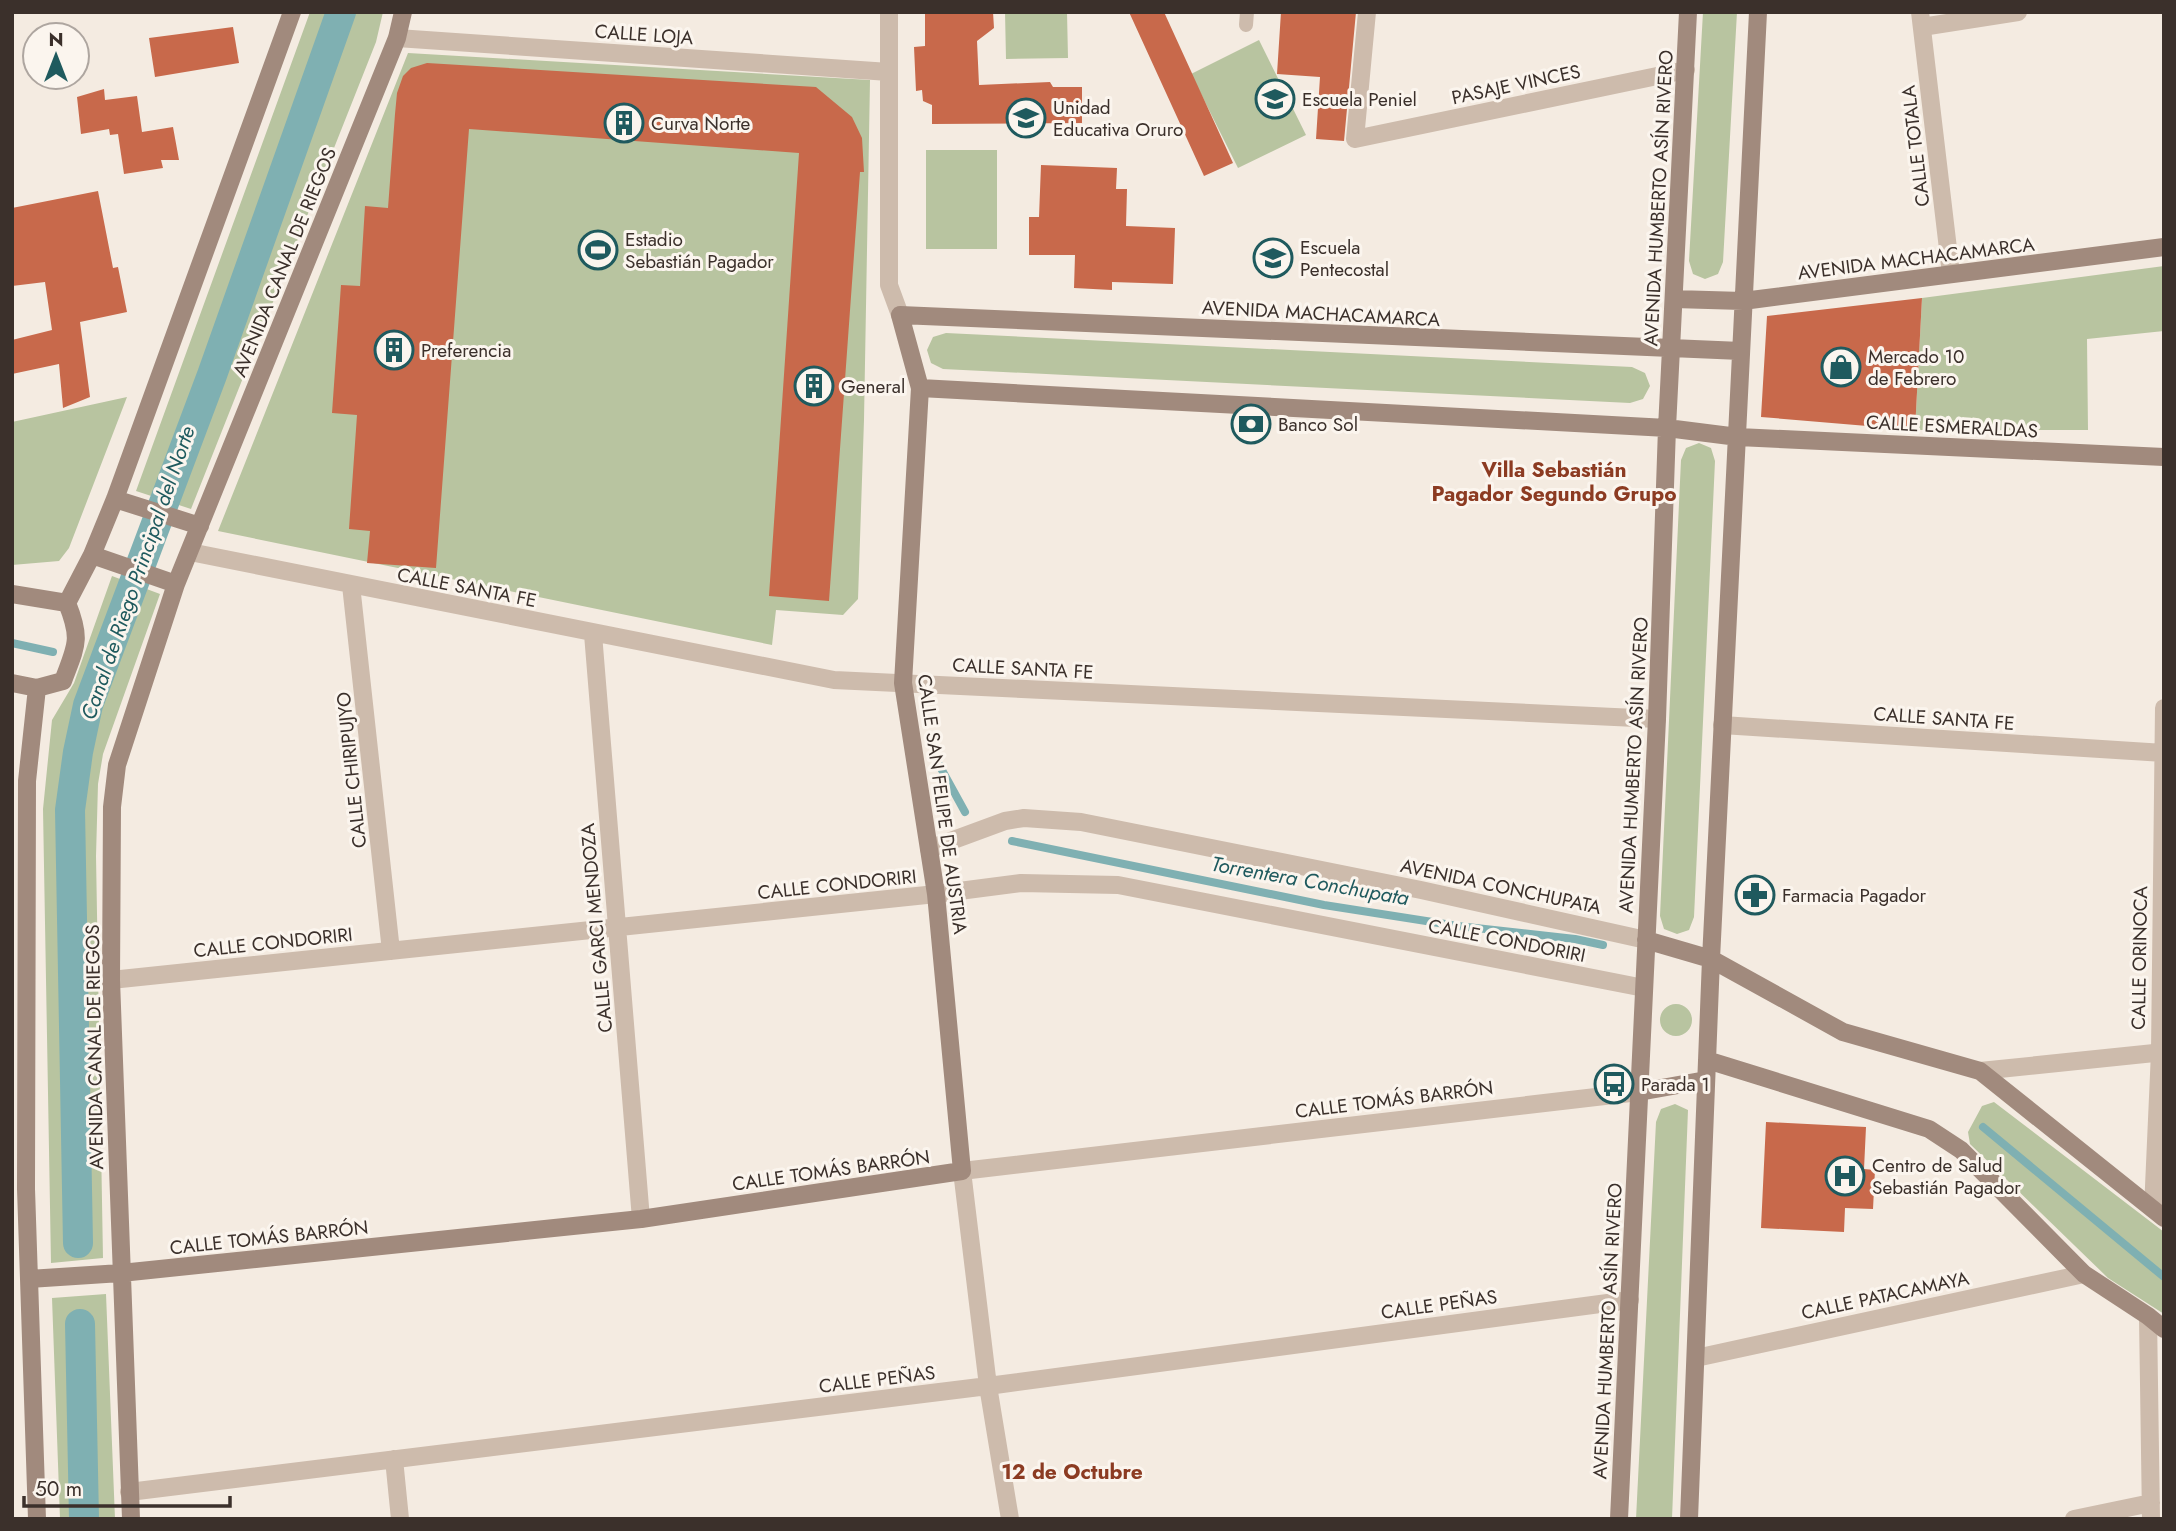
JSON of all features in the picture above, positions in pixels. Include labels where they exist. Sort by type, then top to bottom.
[{"type":"street","points":[[12,683],[37,688],[63,681],[76,645],[76,625],[67,603],[92,555],[115,499],[292,12]]},
{"type":"street","name":"AVENIDA CANAL DE RIEGOS","points":[[131,1519],[111,980],[112,807],[117,765],[176,584],[397,38],[403,12]]},
{"type":"street","name":"CALLE SAN FELIPE DE AUSTRIA","points":[[889,12],[888,285],[900,315],[920,388],[903,683],[936,894],[962,1171],[988,1386],[1010,1519]]},
{"type":"street","name":"PASAJE VINCES","points":[[1367,12],[1355,139],[1686,70]]},
{"type":"street","name":"AVENIDA HUMBERTO ASÍN RIVERO","points":[[1619,1519],[1688,12]]},
{"type":"street","points":[[1689,1519],[1711,959],[1758,12]]},
{"type":"street","points":[[1921,19],[2018,12]]},
{"type":"street","name":"CALLE TOTALA","points":[[1921,19],[1951,274]]},
{"type":"street","name":"CALLE LOJA","points":[[397,38],[889,72]]},
{"type":"street","name":"AVENIDA MACHACAMARCA","points":[[1674,299],[1743,301],[2164,247]]},
{"type":"street","name":"AVENIDA MACHACAMARCA","points":[[900,315],[1741,351]]},
{"type":"street","points":[[920,388],[1667,428],[1738,437]]},
{"type":"street","name":"CALLE ESMERALDAS","points":[[1738,437],[2164,457]]},
{"type":"street","points":[[115,499],[200,526]]},
{"type":"street","name":"CALLE SANTA FE","points":[[190,552],[834,680],[1657,719]]},
{"type":"street","points":[[92,555],[176,584]]},
{"type":"street","name":"CALLE CHIRIPUJYO","points":[[351,584],[391,951]]},
{"type":"street","points":[[12,594],[67,603]]},
{"type":"street","name":"CALLE GARCI MENDOZA","points":[[593,634],[641,1219]]},
{"type":"street","points":[[37,688],[20,785],[19,1190],[29,1279],[37,1519]]},
{"type":"street","name":"CALLE ORINOCA","points":[[2158,1213],[2164,708]]},
{"type":"street","name":"CALLE SANTA FE","points":[[1722,725],[2163,753]]},
{"type":"street","name":"AVENIDA CONCHUPATA","points":[[929,849],[1004,821],[1024,818],[1082,822],[1422,890],[1646,940],[1711,959],[1843,1032],[1980,1071],[2158,1213]]},
{"type":"street","name":"CALLE CONDORIRI","points":[[111,980],[1021,883],[1118,885],[1644,988]]},
{"type":"street","points":[[1980,1071],[2162,1052]]},
{"type":"street","points":[[1707,1060],[1929,1129],[1961,1150],[2084,1274],[2164,1329]]},
{"type":"street","points":[[1639,1092],[1706,1080]]},
{"type":"street","name":"CALLE TOMÁS BARRÓN","points":[[29,1279],[121,1273],[641,1219],[962,1171],[1639,1092]]},
{"type":"street","name":"CALLE PATACAMAYA","points":[[1696,1358],[2084,1274]]},
{"type":"street","name":"CALLE PEÑAS","points":[[129,1492],[988,1386],[1630,1300]]},
{"type":"street","points":[[2074,1519],[2151,1511],[2148,1316]]},
{"type":"street","points":[[394,1459],[400,1519]]},
{"type":"green space","points":[[310,12],[383,12],[376,42],[191,509],[136,491]]},
{"type":"green space","points":[[1005,12],[1067,12],[1068,58],[1006,59]]},
{"type":"green space","points":[[1703,12],[1737,12],[1723,262],[1718,274],[1705,279],[1693,274],[1689,261]]},
{"type":"green space","points":[[1259,40],[1306,135],[1238,168],[1191,74]]},
{"type":"green space","name":"Estadio Sebastián Pagador","points":[[408,53],[870,80],[858,599],[843,615],[776,610],[772,645],[218,531]]},
{"type":"green space","points":[[926,150],[997,150],[997,249],[926,249]]},
{"type":"green space","points":[[2164,266],[2164,331],[2087,339],[2088,430],[1915,430],[1922,298]]},
{"type":"green space","points":[[946,333],[1632,367],[1645,373],[1650,386],[1643,399],[1630,403],[943,369],[931,363],[927,350],[933,337]]},
{"type":"green space","points":[[127,397],[69,548],[59,561],[12,565],[12,422]]},
{"type":"green space","points":[[1699,443],[1711,448],[1715,461],[1694,917],[1689,930],[1677,934],[1664,929],[1660,916],[1681,460],[1686,448]]},
{"type":"green space","points":[[112,576],[160,594],[103,754],[98,784],[96,856],[103,1258],[51,1263],[43,809],[52,720],[74,683]]},
{"type":"green space","points":[[1676,1004],[1687,1009],[1692,1020],[1687,1031],[1676,1036],[1665,1031],[1660,1020],[1665,1009]]},
{"type":"green space","points":[[1994,1102],[2164,1232],[2164,1314],[2108,1278],[1970,1144],[1968,1132],[1982,1106]]},
{"type":"green space","points":[[1675,1104],[1688,1110],[1672,1519],[1636,1519],[1656,1122],[1661,1109]]},
{"type":"green space","points":[[106,1294],[115,1519],[60,1519],[52,1298]]},
{"type":"building","points":[[925,12],[993,12],[994,28],[977,41],[979,85],[1050,82],[1053,87],[1082,87],[1082,123],[932,124],[932,105],[923,101],[922,90],[916,91],[914,47],[925,46]]},
{"type":"building","points":[[1129,12],[1164,12],[1233,163],[1204,176]]},
{"type":"building","points":[[1281,12],[1356,12],[1344,141],[1316,139],[1320,77],[1277,74]]},
{"type":"building","points":[[233,27],[239,63],[155,77],[149,38]]},
{"type":"building","points":[[427,63],[816,87],[852,117],[862,138],[864,172],[860,172],[829,601],[769,596],[799,153],[469,129],[436,568],[367,563],[370,531],[349,529],[357,415],[332,413],[341,285],[360,286],[365,206],[388,208],[397,93],[403,76],[411,68]]},
{"type":"building","points":[[104,89],[105,100],[137,96],[142,132],[173,127],[179,160],[161,160],[163,168],[124,174],[118,134],[110,135],[109,129],[81,134],[77,97]]},
{"type":"building","points":[[1041,165],[1117,168],[1116,189],[1127,189],[1126,226],[1175,228],[1173,284],[1112,282],[1112,290],[1074,288],[1075,255],[1029,255],[1029,217],[1039,217]]},
{"type":"building","points":[[98,191],[113,268],[118,267],[127,312],[80,322],[90,397],[63,408],[59,364],[12,374],[12,340],[52,330],[45,282],[12,286],[12,208]]},
{"type":"building","name":"Mercado 10 de Febrero","points":[[1922,298],[1915,430],[1761,417],[1767,316]]},
{"type":"building","points":[[1766,1122],[1866,1127],[1864,1169],[1875,1170],[1873,1209],[1845,1208],[1844,1232],[1761,1228]]},
{"type":"waterway","name":"Canal de Riego Principal del Norte","points":[[78,1243],[70,810],[88,705],[212,375],[341,12]]},
{"type":"waterway","points":[[12,643],[53,652]]},
{"type":"waterway","name":"Torrentera Conchupata","points":[[937,761],[965,812]]},
{"type":"waterway","name":"Torrentera Conchupata","points":[[1012,841],[1324,905],[1603,945]]},
{"type":"waterway","name":"Torrentera Conchupata","points":[[1983,1127],[2164,1277]]},
{"type":"waterway","name":"Canal de Riego Principal del Norte","points":[[80,1324],[84,1519]]},
{"type":"place","name":"Escuela Peniel","points":[[1275,99]]},
{"type":"place","name":"Unidad Educativa Oruro","points":[[1026,118]]},
{"type":"place","name":"Curva Norte","points":[[624,123]]},
{"type":"place","name":"Estadio Sebastián Pagador","points":[[598,250]]},
{"type":"place","name":"Escuela Pentecostal","points":[[1273,258]]},
{"type":"place","name":"Preferencia","points":[[394,350]]},
{"type":"place","name":"Mercado 10 de Febrero","points":[[1841,367]]},
{"type":"place","name":"General","points":[[814,386]]},
{"type":"place","name":"Banco Sol","points":[[1251,424]]},
{"type":"place","name":"Farmacia Pagador","points":[[1755,895]]},
{"type":"place","name":"Parada 1","points":[[1614,1084]]},
{"type":"place","name":"Centro de Salud Sebastián Pagador","points":[[1845,1176]]},
{"type":"district","name":"Villa Sebastián Pagador Segundo Grupo","points":[[1554,482]]},
{"type":"district","name":"12 de Octubre","points":[[1072,1472]]}]
